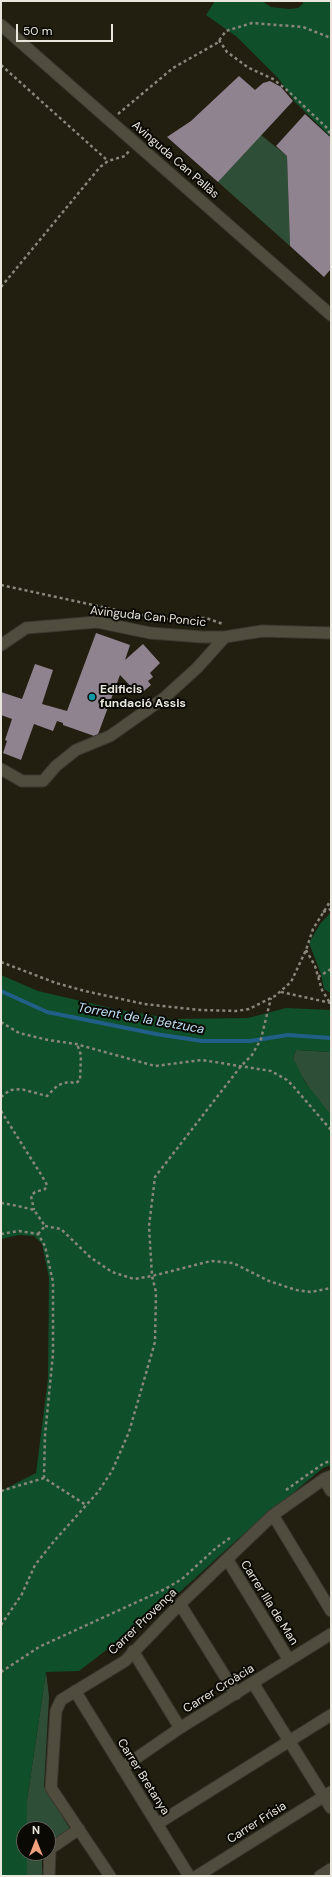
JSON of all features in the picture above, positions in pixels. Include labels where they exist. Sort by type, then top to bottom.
[{"type":"street","name":"Avinguda Can Pallàs","points":[[1,25],[331,315]]},
{"type":"street","name":"Avinguda Can Poncic","points":[[1,645],[26,628],[97,622],[150,633],[202,637],[225,637],[262,631],[331,632]]},
{"type":"street","points":[[1,769],[22,781],[43,782],[56,766],[76,750],[110,736],[164,698],[197,668],[225,637]]},
{"type":"street","points":[[327,1478],[331,1491]]},
{"type":"street","name":"Carrer Provença","points":[[110,1876],[51,1788],[56,1711],[61,1700],[125,1661],[180,1604],[273,1515],[327,1478]]},
{"type":"street","points":[[273,1515],[331,1611]]},
{"type":"street","name":"Carrer Illa de Man","points":[[227,1559],[289,1660]]},
{"type":"street","points":[[180,1604],[236,1694]]},
{"type":"street","name":"Carrer Croàcia","points":[[122,1768],[180,1728],[331,1634]]},
{"type":"street","points":[[133,1651],[180,1728]]},
{"type":"street","points":[[253,1683],[289,1741],[327,1794],[331,1808]]},
{"type":"street","name":"Carrer Bretanya","points":[[75,1691],[189,1876]]},
{"type":"street","points":[[157,1824],[331,1715]]},
{"type":"street","name":"Carrer Frísia","points":[[197,1876],[327,1794]]},
{"type":"street","points":[[49,1876],[50,1849],[79,1829]]},
{"type":"street","points":[[320,1876],[331,1869]]},
{"type":"path","points":[[111,121],[173,68],[197,56],[219,40],[226,31],[252,24],[303,27],[331,38]]},
{"type":"path","points":[[219,40],[227,52],[249,68],[273,79],[287,90],[328,129],[331,138]]},
{"type":"path","points":[[1,65],[108,161]]},
{"type":"path","points":[[1,287],[100,167],[108,161],[125,156],[129,151]]},
{"type":"path","points":[[1,585],[137,615],[166,619],[206,618],[231,627],[240,635]]},
{"type":"path","points":[[1,962],[56,983],[144,1004],[200,1010],[236,1011],[249,1009],[271,998],[291,982],[306,950],[313,930],[322,912],[331,900]]},
{"type":"path","points":[[322,912],[331,909]]},
{"type":"path","points":[[306,950],[322,990],[330,1003]]},
{"type":"path","points":[[318,977],[331,969]]},
{"type":"path","points":[[280,992],[330,1003]]},
{"type":"path","points":[[1,1625],[22,1594],[35,1565],[54,1540],[86,1505],[112,1471],[129,1432],[155,1342],[156,1292],[152,1276],[149,1226],[155,1177],[241,1066],[252,1055],[262,1039],[271,998]]},
{"type":"path","points":[[1,1022],[19,1033],[48,1040],[76,1044],[155,1066],[202,1060],[271,1071],[287,1080],[331,1130]]},
{"type":"path","points":[[1,1097],[10,1090],[21,1089],[47,1096],[58,1085],[68,1082],[76,1084],[80,1080],[81,1055],[76,1044]]},
{"type":"path","points":[[1,1111],[47,1185],[45,1189],[35,1192],[31,1196],[34,1210],[45,1226],[60,1229],[90,1257],[112,1272],[134,1279],[152,1276],[194,1264],[211,1261],[225,1262],[242,1267],[269,1281],[296,1290],[311,1292],[331,1288]]},
{"type":"path","points":[[1,1203],[34,1210]]},
{"type":"path","points":[[38,1234],[45,1226]]},
{"type":"path","points":[[1,1234],[19,1232],[38,1234]]},
{"type":"path","points":[[38,1234],[45,1246],[53,1289],[53,1354],[45,1435],[44,1478]]},
{"type":"path","points":[[1,1490],[44,1478],[86,1505]]},
{"type":"path","points":[[1,1672],[39,1647],[151,1595]]},
{"type":"green space","points":[[215,1],[262,1],[271,7],[289,9],[298,8],[303,4],[303,1],[331,1],[331,137],[295,102],[278,78],[237,37],[206,15]]},
{"type":"green space","points":[[261,135],[287,156],[290,246],[218,182]]},
{"type":"green space","points":[[331,912],[331,993],[324,989],[321,974],[309,943],[320,924]]},
{"type":"green space","points":[[1,975],[38,991],[115,1009],[173,1019],[248,1018],[286,1008],[331,1010],[331,1052],[296,1050],[293,1058],[305,1082],[331,1115],[331,1465],[323,1468],[239,1538],[170,1601],[79,1671],[46,1672],[27,1800],[27,1821],[16,1821],[16,1861],[27,1861],[27,1876],[1,1876],[1,1491],[36,1473],[48,1379],[49,1278],[42,1244],[34,1236],[19,1235],[1,1239]]},
{"type":"green space","points":[[296,1050],[331,1052],[331,1115],[320,1103],[300,1074],[293,1058]]},
{"type":"green space","points":[[46,1672],[49,1697],[44,1787],[70,1829],[56,1837],[56,1821],[27,1821],[27,1800]]},
{"type":"green space","points":[[27,1861],[42,1861],[42,1876],[27,1876]]},
{"type":"building","points":[[239,76],[255,90],[263,83],[270,81],[281,87],[293,101],[218,182],[167,137],[191,121]]},
{"type":"building","points":[[305,114],[330,137],[331,269],[324,277],[290,246],[287,156],[276,146]]},
{"type":"building","name":"Edificis fundació Assis","points":[[96,633],[130,645],[125,660],[143,644],[160,663],[150,673],[153,677],[148,681],[151,685],[139,695],[120,675],[97,737],[63,725],[63,723],[57,721],[53,731],[34,724],[21,760],[3,753],[7,741],[5,740],[12,719],[1,715],[1,692],[22,699],[35,664],[53,670],[42,704],[67,711]]},
{"type":"waterway","name":"Torrent de la Betzuca","points":[[1,991],[47,1012],[156,1034],[202,1041],[250,1041],[288,1035],[331,1038]]},
{"type":"place","name":"Edificis fundació Assis","points":[[92,697]]}]
